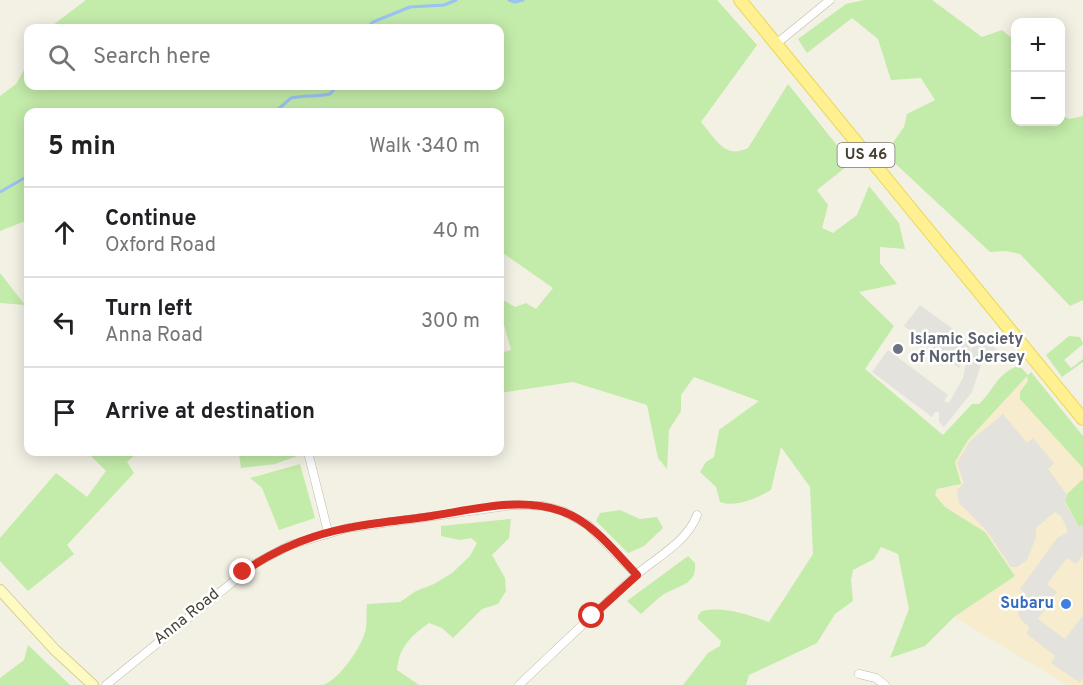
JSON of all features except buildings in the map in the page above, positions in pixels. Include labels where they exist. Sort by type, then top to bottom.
[{"type":"main road","name":"US 46","points":[[740,0],[1083,419]]},
{"type":"street","points":[[776,44],[830,0]]},
{"type":"street","points":[[309,456],[328,532]]},
{"type":"street","name":"Anna Road","points":[[106,685],[250,567],[290,545],[328,532],[506,506],[538,505],[563,511],[582,521],[598,534],[637,575]]},
{"type":"street","points":[[519,685],[637,575],[682,537],[692,526],[697,515]]},
{"type":"street","points":[[0,590],[55,650],[93,685]]},
{"type":"street","points":[[859,674],[876,678],[885,685]]},
{"type":"shaded area","points":[[920,305],[972,343],[969,351],[983,336],[999,352],[981,364],[972,392],[944,427],[939,422],[939,412],[935,412],[932,417],[872,372],[888,350],[948,395],[944,401],[949,403],[963,378],[966,364],[963,362],[959,368],[904,326]]},
{"type":"shaded area","points":[[1028,375],[1083,444],[1083,685],[1067,685],[954,617],[1015,576],[985,532],[945,507],[935,495],[937,489],[956,486],[960,478],[955,462],[968,440]]},
{"type":"shaded area","points":[[1003,414],[1027,443],[1033,438],[1054,463],[1048,469],[1068,496],[1065,498],[1065,503],[1079,527],[1083,526],[1083,555],[1076,564],[1067,558],[1047,584],[1057,592],[1038,619],[1065,639],[1083,615],[1083,677],[1080,683],[1051,663],[1055,656],[1027,634],[1029,627],[1021,620],[1018,612],[1026,594],[1020,589],[1057,538],[1068,532],[1061,516],[1055,512],[1036,528],[1036,537],[1027,560],[1017,567],[1011,567],[986,530],[959,503],[957,490],[964,483],[957,463],[970,441]]},
{"type":"green space","points":[[86,0],[717,0],[757,45],[701,122],[727,149],[740,151],[748,148],[788,84],[851,163],[817,190],[828,205],[822,228],[833,233],[857,215],[869,186],[899,223],[905,249],[880,247],[880,263],[897,284],[859,292],[894,326],[865,369],[943,435],[972,404],[979,404],[985,398],[1004,374],[1019,365],[1028,375],[1031,372],[1083,436],[1083,468],[1020,399],[1020,392],[1028,381],[1027,376],[968,440],[955,462],[961,484],[937,489],[935,495],[945,507],[985,532],[1015,576],[954,617],[925,646],[890,658],[909,609],[898,554],[881,547],[874,559],[853,570],[851,580],[853,601],[835,614],[817,643],[749,675],[746,685],[683,685],[708,653],[720,646],[721,641],[698,619],[698,615],[702,611],[728,610],[769,622],[813,554],[810,487],[781,447],[771,490],[739,503],[720,502],[716,487],[700,472],[706,462],[714,457],[719,430],[759,401],[694,377],[681,395],[681,411],[669,430],[667,469],[658,458],[647,405],[573,382],[504,392],[504,352],[511,350],[504,325],[504,300],[515,307],[526,303],[536,309],[553,288],[504,254],[504,108],[24,108],[24,222],[0,231],[0,96],[16,84],[24,70],[24,90],[504,90],[504,24],[54,24]]},
{"type":"green space","points":[[864,0],[932,0],[982,37],[1002,30],[1011,38],[1011,126],[1065,126],[1065,117],[1069,119],[1083,116],[1083,300],[1070,306],[1020,254],[1006,251],[990,252],[885,154],[904,127],[907,114],[935,100],[921,78],[891,80],[878,39],[852,18],[807,53],[798,39],[846,4]]},
{"type":"green space","points":[[0,273],[24,305],[0,303]]},
{"type":"green space","points":[[1069,336],[1080,337],[1083,344],[1064,360],[1071,368],[1083,359],[1083,362],[1062,377],[1046,355]]},
{"type":"green space","points":[[91,456],[134,456],[127,462],[134,473],[67,545],[74,554],[28,591],[0,561],[0,538],[56,473],[87,497],[106,471]]},
{"type":"green space","points":[[239,456],[297,456],[275,464],[241,468]]},
{"type":"green space","points":[[300,464],[315,518],[279,530],[262,488],[250,478]]},
{"type":"green space","points":[[1083,479],[1083,526],[1079,527],[1065,501],[1067,494]]},
{"type":"green space","points":[[620,510],[640,519],[657,517],[663,528],[644,546],[628,553],[596,521],[600,513]]},
{"type":"green space","points":[[511,519],[509,538],[492,555],[505,578],[506,591],[498,604],[482,609],[453,638],[442,628],[429,623],[403,648],[397,670],[419,685],[323,685],[343,670],[360,644],[366,628],[367,604],[400,602],[416,591],[452,573],[470,556],[477,543],[471,538],[460,540],[441,536],[441,526]]},
{"type":"green space","points":[[688,556],[695,563],[695,570],[688,582],[664,594],[641,614],[627,601]]},
{"type":"green space","points":[[28,645],[70,685],[0,685],[0,678],[24,660]]},
{"type":"waterway","points":[[371,24],[410,7],[444,5],[456,0]]},
{"type":"waterway","points":[[509,0],[515,2],[523,0]]},
{"type":"waterway","points":[[280,108],[291,98],[330,94],[334,90]]},
{"type":"waterway","points":[[0,192],[24,178]]},
{"type":"place","name":"Islamic Society of North Jersey","points":[[898,349]]},
{"type":"place","name":"Subaru","points":[[1066,604]]},
{"type":"route","points":[[243,572],[290,545],[328,532],[506,506],[538,505],[563,511],[582,521],[598,534],[637,575],[592,616]]}]
